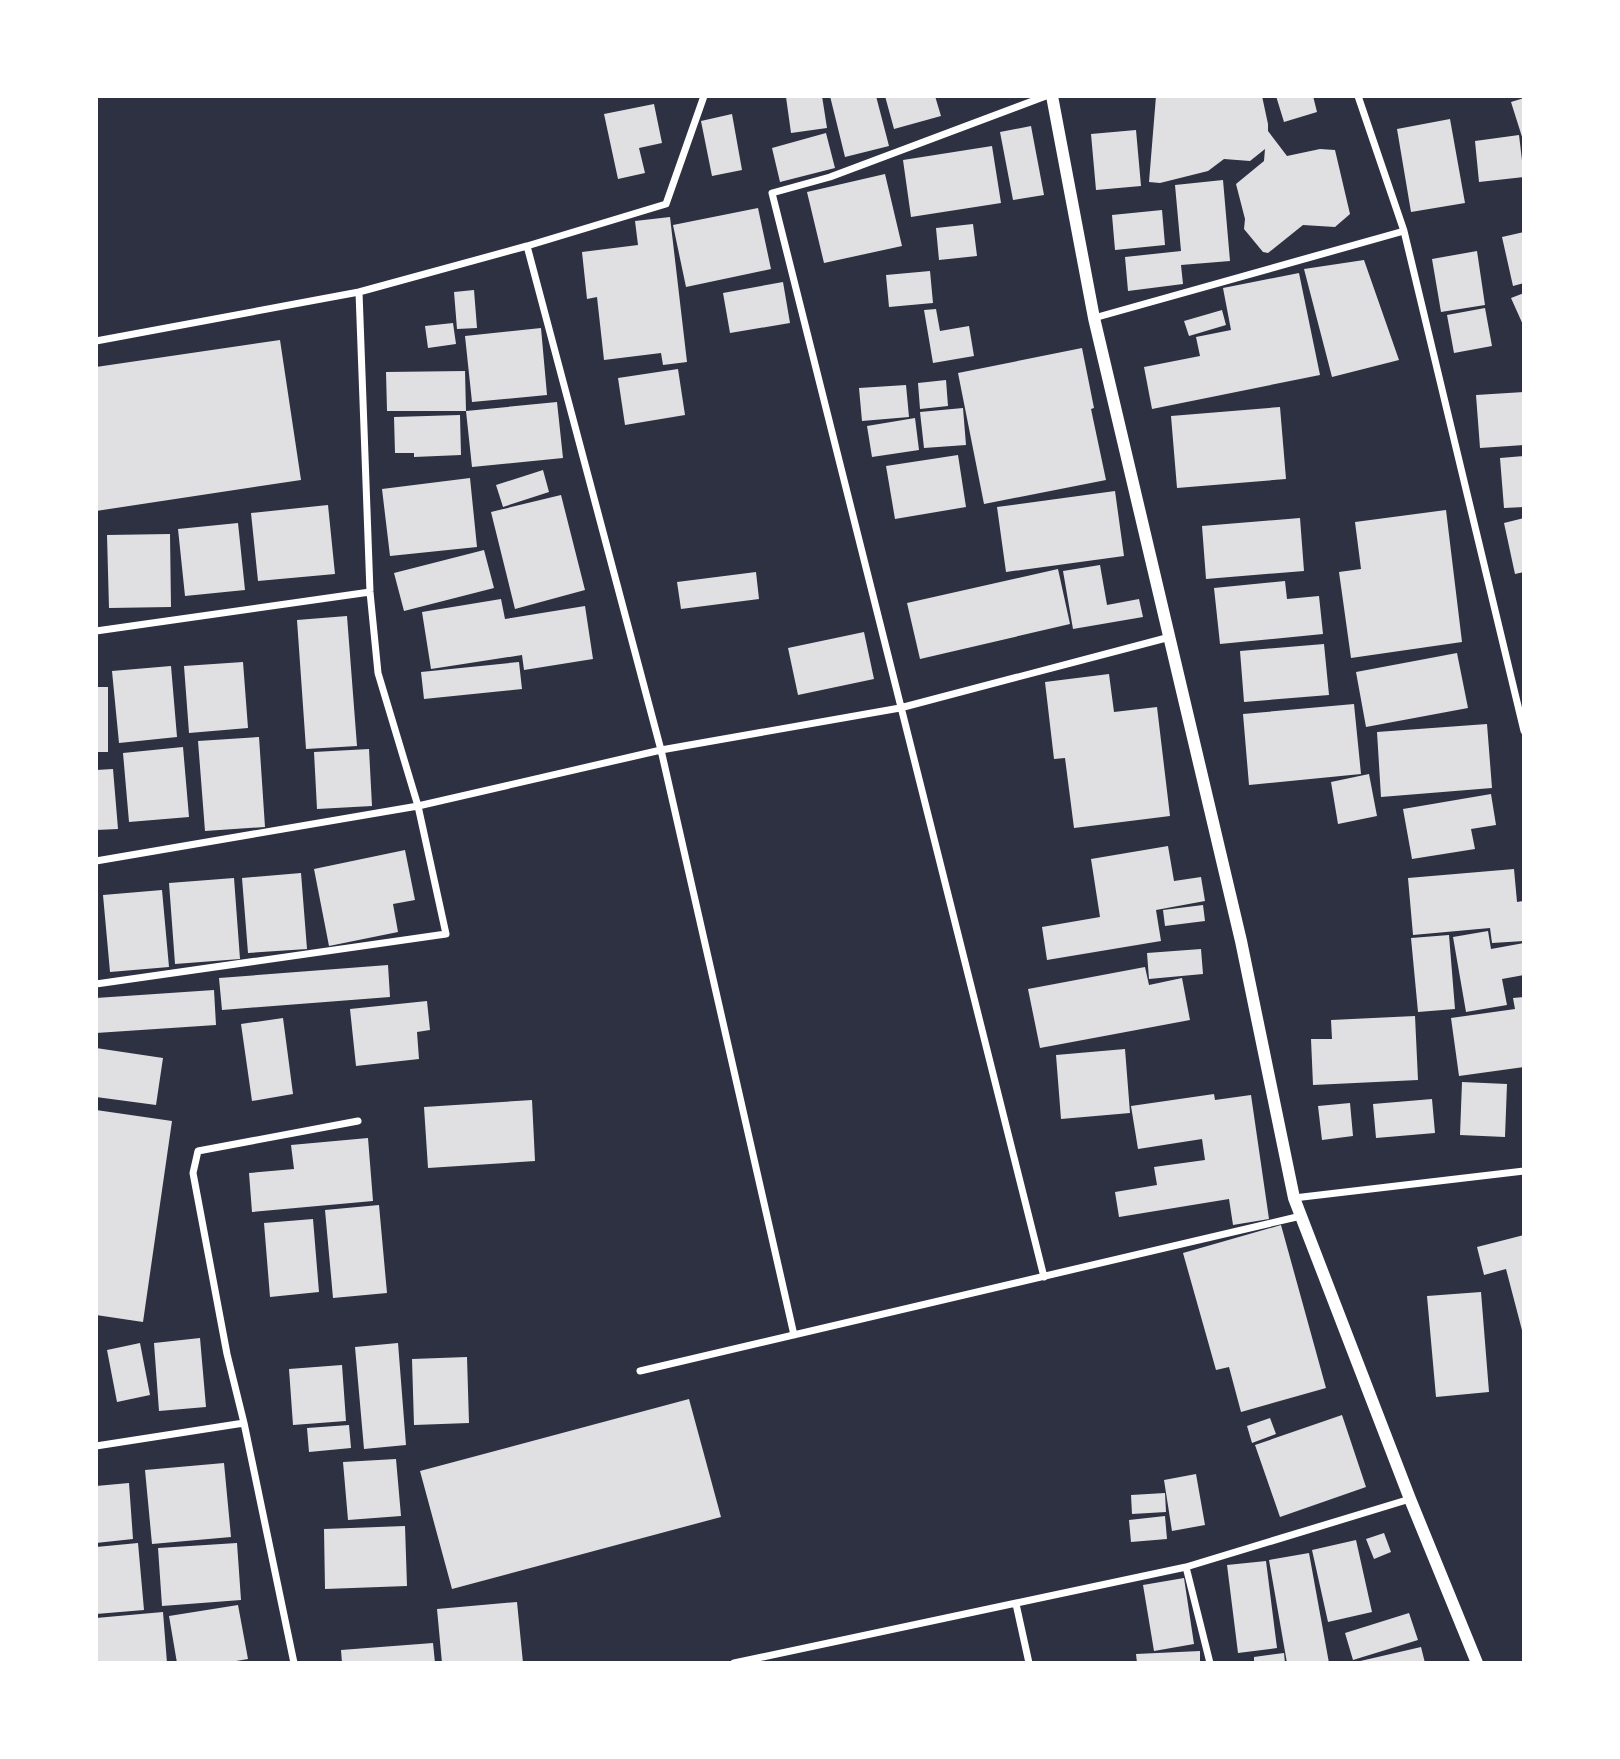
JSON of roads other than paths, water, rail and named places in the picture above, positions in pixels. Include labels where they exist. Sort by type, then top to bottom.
[{"type":"street","points":[[96,341],[359,292],[666,204],[704,96]]},
{"type":"street","points":[[1044,1277],[772,193],[830,177],[1046,96]]},
{"type":"street","points":[[1052,96],[1094,318],[1241,941],[1294,1198],[1410,1499],[1477,1663]]},
{"type":"street","points":[[1358,96],[1404,231],[1524,731]]},
{"type":"street","points":[[1094,318],[1404,231]]},
{"type":"street","points":[[527,246],[661,750],[794,1335]]},
{"type":"street","points":[[96,984],[446,934],[418,806],[378,673],[370,592],[359,292]]},
{"type":"street","points":[[96,631],[370,592]]},
{"type":"street","points":[[96,861],[418,806],[661,750],[900,708],[1171,637]]},
{"type":"street","points":[[294,1663],[227,1354],[193,1172],[198,1151],[358,1121]]},
{"type":"street","points":[[1294,1198],[1524,1171]]},
{"type":"street","points":[[640,1371],[1301,1216]]},
{"type":"street","points":[[96,1446],[244,1423]]},
{"type":"street","points":[[734,1663],[1186,1567],[1410,1499]]},
{"type":"street","points":[[1186,1567],[1210,1663]]},
{"type":"street","points":[[1016,1604],[1029,1663]]}]
